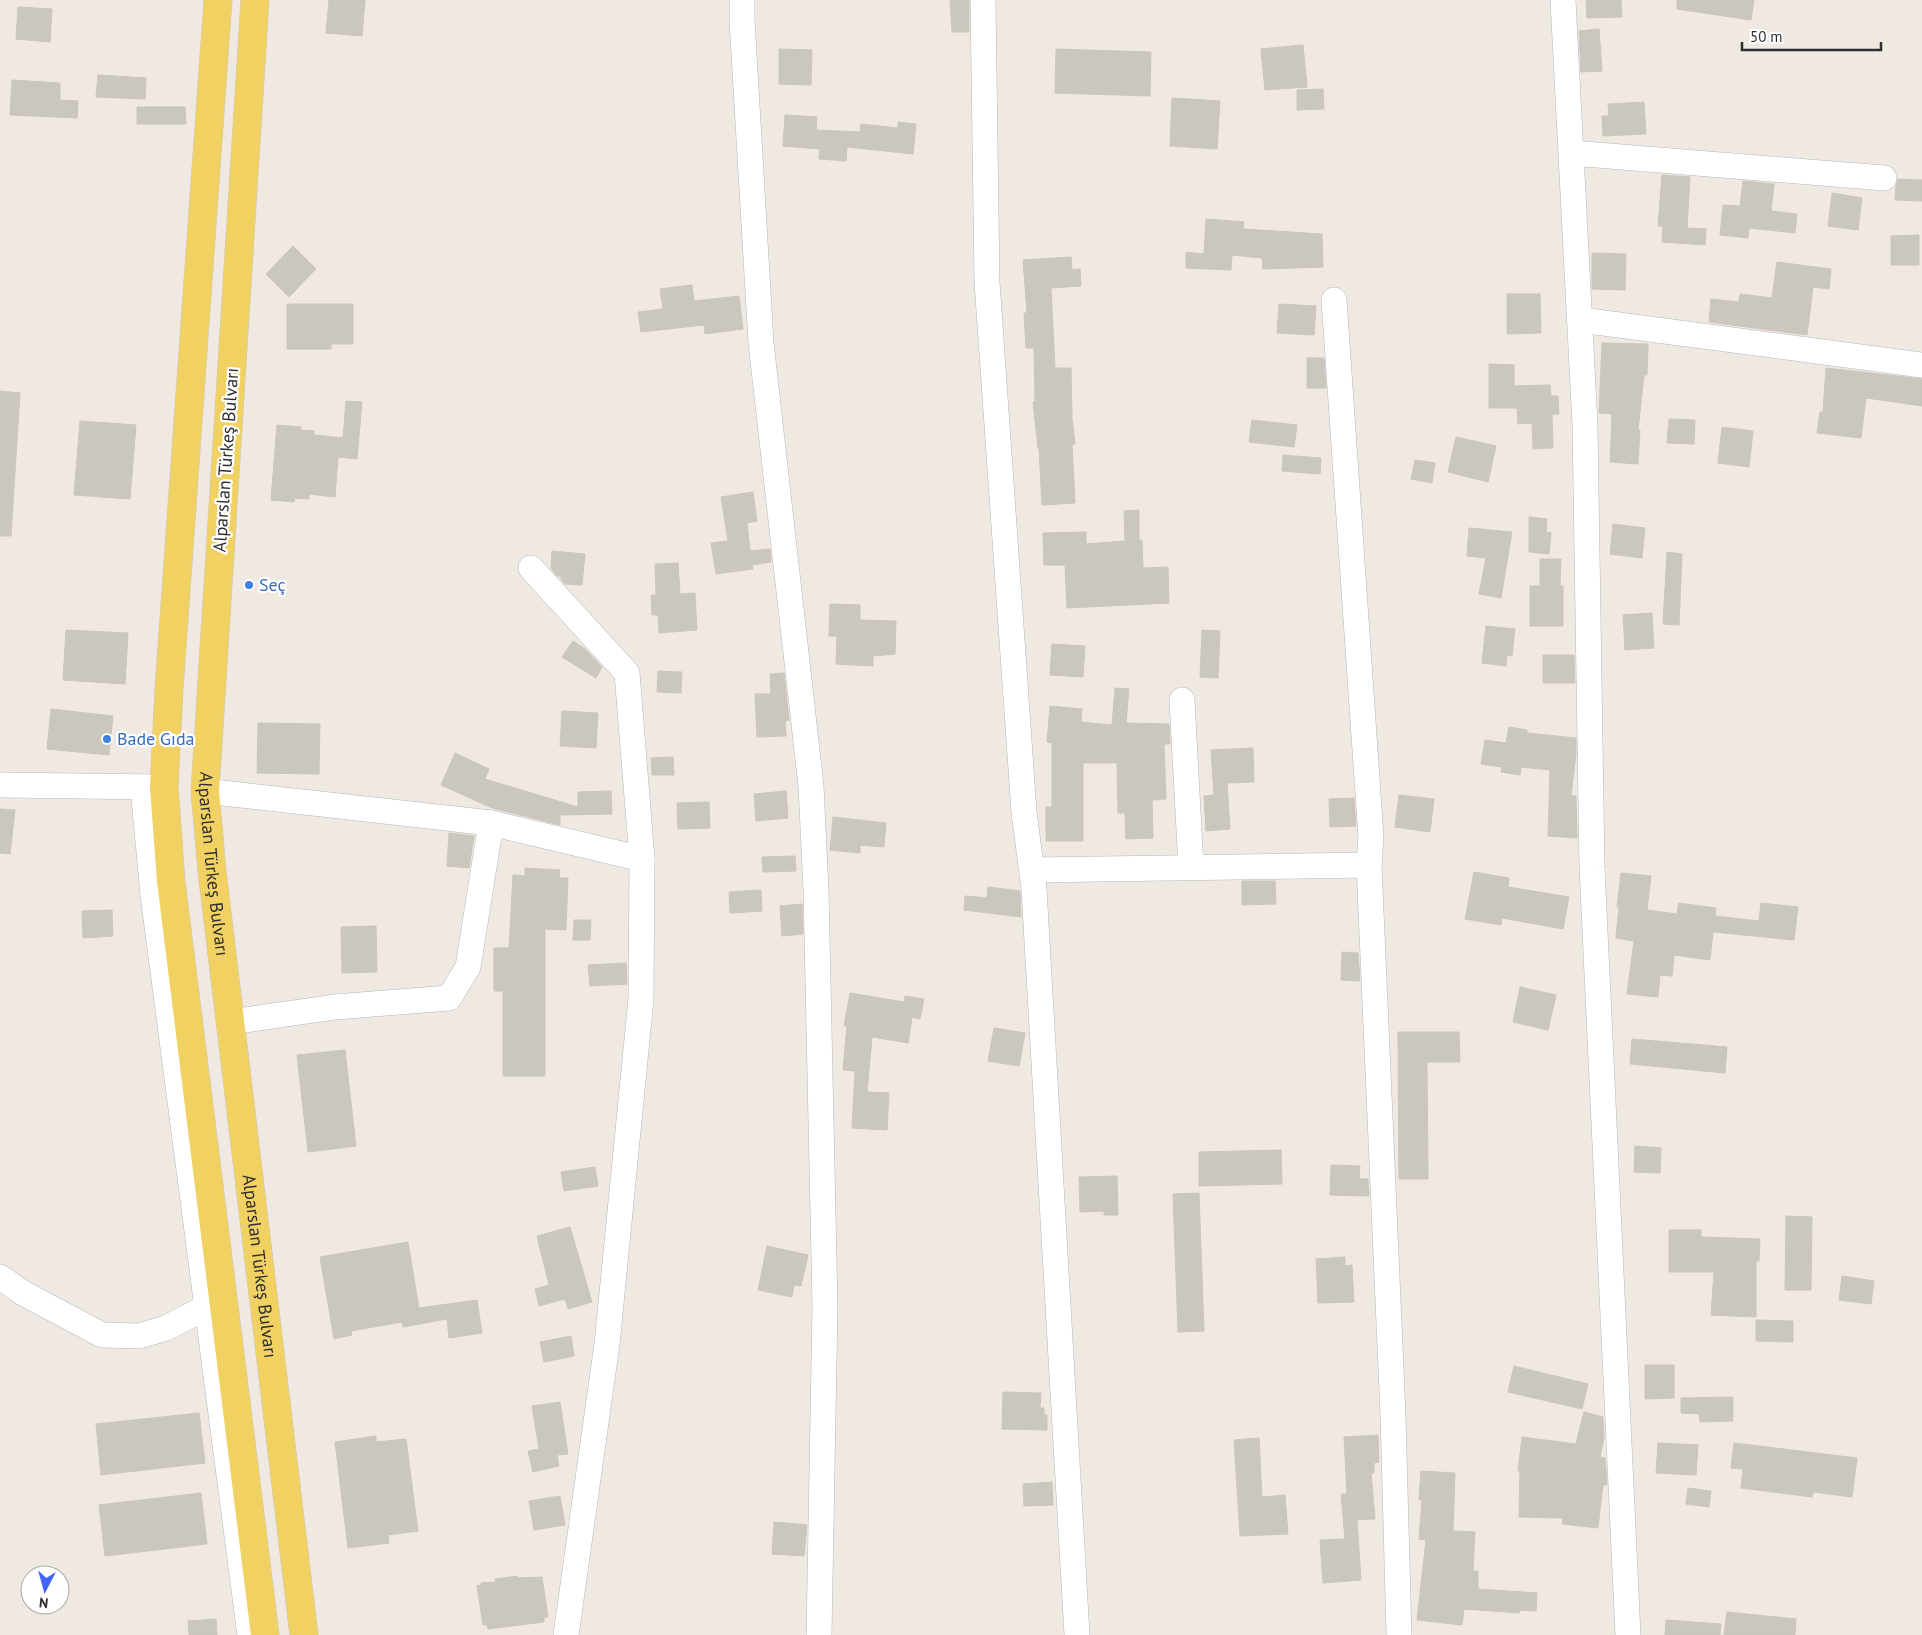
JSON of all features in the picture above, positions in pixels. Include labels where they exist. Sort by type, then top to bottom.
[{"type":"main road","points":[[218,0],[169,689],[154,787],[171,880],[214,1298],[265,1635]]},
{"type":"main road","name":"Alparslan Türkeş Bulvarı","points":[[255,0],[205,791],[212,870],[304,1635]]},
{"type":"street","points":[[742,0],[760,343],[811,786],[815,881],[824,1306],[819,1635]]},
{"type":"street","points":[[983,0],[987,282],[1024,812],[1032,870],[1036,928],[1077,1635]]},
{"type":"street","points":[[1563,0],[1585,424],[1592,867],[1628,1635]]},
{"type":"street","points":[[1572,153],[1884,178]]},
{"type":"street","points":[[1334,300],[1371,837],[1369,865],[1392,1405],[1399,1635]]},
{"type":"street","points":[[1581,320],[1922,365]]},
{"type":"street","points":[[531,568],[627,673],[642,859],[641,999],[607,1344],[566,1635]]},
{"type":"street","points":[[1182,700],[1191,867]]},
{"type":"street","points":[[0,784],[154,787]]},
{"type":"street","points":[[205,791],[491,823],[642,859]]},
{"type":"street","points":[[230,1022],[335,1008],[449,998],[468,967],[491,823]]},
{"type":"street","points":[[1032,870],[1369,865]]},
{"type":"street","points":[[0,1277],[23,1293],[102,1335],[138,1336],[166,1328],[214,1298],[250,1635]]},
{"type":"building","points":[[329,0],[365,0],[362,36],[326,33]]},
{"type":"building","points":[[950,0],[969,0],[969,32],[952,32]]},
{"type":"building","points":[[1586,0],[1621,0],[1622,17],[1587,18]]},
{"type":"building","points":[[1677,0],[1754,0],[1751,20],[1677,9]]},
{"type":"building","points":[[18,7],[52,9],[50,42],[16,39]]},
{"type":"building","points":[[1599,29],[1602,71],[1581,72],[1579,31]]},
{"type":"building","points":[[1303,45],[1307,87],[1265,90],[1261,49]]},
{"type":"building","points":[[779,49],[812,50],[811,85],[779,84]]},
{"type":"building","points":[[1056,49],[1151,52],[1150,96],[1055,93]]},
{"type":"building","points":[[98,75],[146,78],[145,99],[96,97]]},
{"type":"building","points":[[12,80],[60,83],[60,100],[78,101],[77,118],[10,115]]},
{"type":"building","points":[[1323,89],[1324,109],[1297,110],[1297,90]]},
{"type":"building","points":[[1172,98],[1220,101],[1217,149],[1170,146]]},
{"type":"building","points":[[1644,102],[1646,134],[1603,136],[1602,116],[1609,116],[1608,104]]},
{"type":"building","points":[[137,107],[185,107],[186,124],[137,124]]},
{"type":"building","points":[[785,115],[817,117],[816,130],[860,132],[861,124],[898,128],[898,122],[916,124],[913,154],[847,147],[846,161],[819,159],[820,149],[783,146]]},
{"type":"building","points":[[1662,175],[1690,177],[1687,228],[1706,229],[1705,245],[1662,242],[1663,226],[1658,226]]},
{"type":"building","points":[[1898,179],[1922,180],[1922,201],[1895,200]]},
{"type":"building","points":[[1743,181],[1774,184],[1771,211],[1797,214],[1795,233],[1749,228],[1748,238],[1720,235],[1723,205],[1740,206]]},
{"type":"building","points":[[1832,193],[1862,198],[1858,230],[1828,226]]},
{"type":"building","points":[[1206,219],[1244,222],[1243,229],[1322,234],[1323,267],[1263,269],[1262,258],[1232,255],[1231,270],[1186,268],[1186,252],[1204,254]]},
{"type":"building","points":[[1919,235],[1919,265],[1891,265],[1891,236]]},
{"type":"building","points":[[293,246],[316,269],[289,297],[266,274]]},
{"type":"building","points":[[1592,253],[1626,254],[1625,290],[1592,289]]},
{"type":"building","points":[[1071,257],[1072,270],[1080,269],[1081,286],[1051,288],[1055,368],[1071,368],[1072,418],[1075,444],[1072,445],[1075,503],[1042,505],[1039,448],[1033,402],[1035,402],[1034,348],[1026,348],[1024,313],[1027,313],[1023,260]]},
{"type":"building","points":[[1777,262],[1831,269],[1829,289],[1813,287],[1807,335],[1709,322],[1711,299],[1739,302],[1740,294],[1772,298]]},
{"type":"building","points":[[692,285],[694,301],[739,296],[743,329],[705,334],[704,325],[641,332],[638,312],[663,309],[660,289]]},
{"type":"building","points":[[1507,294],[1540,294],[1541,333],[1507,334]]},
{"type":"building","points":[[287,304],[353,304],[353,344],[331,344],[331,349],[287,349]]},
{"type":"building","points":[[1279,304],[1316,306],[1314,335],[1277,333]]},
{"type":"building","points":[[1602,343],[1648,344],[1647,375],[1644,375],[1638,430],[1640,430],[1638,464],[1610,462],[1612,414],[1599,413]]},
{"type":"building","points":[[1307,358],[1324,358],[1326,388],[1307,388]]},
{"type":"building","points":[[1489,364],[1514,365],[1514,386],[1550,385],[1551,396],[1558,396],[1559,414],[1552,414],[1553,448],[1533,449],[1532,423],[1518,424],[1517,408],[1489,408]]},
{"type":"building","points":[[1826,368],[1922,379],[1922,406],[1866,398],[1861,438],[1817,433],[1820,412],[1823,412]]},
{"type":"building","points":[[0,391],[20,393],[11,536],[0,536]]},
{"type":"building","points":[[346,401],[362,402],[357,459],[338,457],[335,497],[309,494],[309,499],[295,498],[294,502],[271,500],[277,425],[301,427],[300,430],[314,431],[314,435],[343,438]]},
{"type":"building","points":[[1669,419],[1695,420],[1694,444],[1667,443]]},
{"type":"building","points":[[1252,420],[1297,425],[1294,447],[1249,442]]},
{"type":"building","points":[[80,421],[136,425],[130,499],[74,495]]},
{"type":"building","points":[[1722,427],[1753,431],[1749,467],[1718,463]]},
{"type":"building","points":[[1456,437],[1496,446],[1488,482],[1448,472]]},
{"type":"building","points":[[1283,455],[1321,458],[1320,474],[1282,471]]},
{"type":"building","points":[[1415,460],[1435,463],[1432,483],[1411,479]]},
{"type":"building","points":[[753,492],[757,521],[747,523],[750,551],[770,549],[771,562],[752,565],[753,569],[716,574],[711,543],[728,541],[721,497]]},
{"type":"building","points":[[1139,510],[1139,540],[1142,540],[1143,568],[1168,567],[1169,603],[1067,608],[1065,565],[1044,565],[1043,533],[1086,532],[1086,544],[1125,541],[1124,511]]},
{"type":"building","points":[[1529,517],[1547,519],[1546,532],[1551,533],[1549,554],[1529,552]]},
{"type":"building","points":[[1613,524],[1645,528],[1642,558],[1610,554]]},
{"type":"building","points":[[1469,528],[1512,532],[1501,598],[1479,594],[1486,558],[1467,556]]},
{"type":"building","points":[[552,551],[585,554],[582,585],[565,584],[561,576],[557,576],[551,568]]},
{"type":"building","points":[[1667,552],[1682,554],[1679,625],[1663,624]]},
{"type":"building","points":[[1540,559],[1561,559],[1560,586],[1563,586],[1563,626],[1530,626],[1530,586],[1540,586]]},
{"type":"building","points":[[678,563],[680,594],[695,593],[697,630],[659,633],[658,615],[652,615],[651,595],[656,595],[655,564]]},
{"type":"building","points":[[830,604],[860,605],[860,620],[896,621],[895,654],[873,656],[873,666],[836,664],[837,636],[829,636]]},
{"type":"building","points":[[1652,613],[1654,648],[1625,650],[1623,615]]},
{"type":"building","points":[[1486,626],[1515,629],[1512,656],[1507,655],[1506,666],[1482,663]]},
{"type":"building","points":[[66,630],[128,633],[125,684],[63,680]]},
{"type":"building","points":[[1202,630],[1220,631],[1218,678],[1200,677]]},
{"type":"building","points":[[573,641],[585,649],[602,667],[596,678],[562,657]]},
{"type":"building","points":[[1052,644],[1085,646],[1083,677],[1050,675]]},
{"type":"building","points":[[1543,655],[1574,655],[1575,683],[1543,683]]},
{"type":"building","points":[[658,671],[682,672],[681,693],[657,692]]},
{"type":"building","points":[[784,673],[789,720],[785,721],[786,736],[757,737],[755,694],[771,694],[770,674]]},
{"type":"building","points":[[1115,688],[1129,689],[1126,723],[1169,724],[1170,744],[1164,744],[1166,799],[1152,800],[1153,838],[1126,839],[1125,813],[1118,813],[1117,763],[1083,763],[1083,841],[1046,841],[1046,807],[1052,807],[1052,743],[1047,742],[1050,706],[1082,709],[1081,722],[1112,725]]},
{"type":"building","points":[[51,709],[113,716],[109,755],[47,749]]},
{"type":"building","points":[[562,711],[598,713],[596,748],[560,746]]},
{"type":"building","points":[[258,723],[320,724],[319,774],[257,773]]},
{"type":"building","points":[[1509,727],[1527,730],[1527,733],[1576,738],[1571,796],[1576,796],[1577,838],[1548,836],[1550,770],[1521,767],[1520,775],[1501,772],[1502,767],[1481,764],[1485,740],[1506,743]]},
{"type":"building","points":[[1253,748],[1254,782],[1227,783],[1230,829],[1206,831],[1204,796],[1214,795],[1211,750]]},
{"type":"building","points":[[455,753],[489,769],[485,779],[578,807],[578,792],[611,791],[612,814],[560,815],[560,825],[492,808],[441,785]]},
{"type":"building","points":[[673,757],[674,775],[652,775],[651,758]]},
{"type":"building","points":[[786,791],[788,818],[756,821],[754,794]]},
{"type":"building","points":[[1399,795],[1434,799],[1430,832],[1395,827]]},
{"type":"building","points":[[1354,798],[1356,826],[1330,827],[1329,799]]},
{"type":"building","points":[[709,802],[710,828],[678,829],[677,803]]},
{"type":"building","points":[[0,809],[15,810],[10,854],[0,853]]},
{"type":"building","points":[[833,817],[886,823],[884,847],[860,845],[860,853],[830,850]]},
{"type":"building","points":[[449,833],[474,836],[469,868],[447,866]]},
{"type":"building","points":[[795,856],[796,871],[763,872],[762,857]]},
{"type":"building","points":[[525,868],[560,870],[559,878],[568,878],[566,930],[545,929],[545,1076],[503,1076],[503,991],[494,991],[494,948],[509,948],[513,875],[525,876]]},
{"type":"building","points":[[1474,872],[1509,878],[1508,887],[1569,897],[1563,929],[1502,918],[1501,925],[1465,919]]},
{"type":"building","points":[[1621,873],[1651,876],[1647,910],[1677,914],[1679,903],[1716,908],[1715,916],[1759,921],[1761,903],[1798,907],[1794,940],[1713,932],[1710,960],[1674,955],[1672,976],[1660,975],[1658,997],[1627,994],[1634,941],[1616,938]]},
{"type":"building","points":[[1242,881],[1275,881],[1276,904],[1242,905]]},
{"type":"building","points":[[988,887],[1020,891],[1021,917],[964,910],[965,896],[987,898]]},
{"type":"building","points":[[761,890],[762,911],[730,913],[729,892]]},
{"type":"building","points":[[802,904],[803,934],[782,936],[780,906]]},
{"type":"building","points":[[112,910],[113,936],[83,938],[82,911]]},
{"type":"building","points":[[574,920],[591,920],[590,940],[573,940]]},
{"type":"building","points":[[376,926],[377,972],[342,973],[341,927]]},
{"type":"building","points":[[1342,952],[1358,953],[1360,981],[1341,980]]},
{"type":"building","points":[[626,963],[627,984],[590,986],[588,965]]},
{"type":"building","points":[[1520,987],[1556,995],[1548,1030],[1513,1022]]},
{"type":"building","points":[[850,993],[904,1002],[905,996],[924,999],[920,1019],[912,1017],[908,1043],[872,1037],[867,1092],[889,1093],[887,1130],[852,1128],[855,1071],[843,1070],[847,1026],[844,1026]]},
{"type":"building","points":[[994,1028],[1025,1033],[1019,1066],[988,1061]]},
{"type":"building","points":[[1398,1032],[1459,1032],[1460,1062],[1427,1062],[1428,1179],[1399,1179]]},
{"type":"building","points":[[1632,1039],[1727,1047],[1725,1073],[1630,1064]]},
{"type":"building","points":[[345,1050],[356,1146],[308,1152],[297,1055]]},
{"type":"building","points":[[1635,1146],[1661,1148],[1660,1173],[1634,1172]]},
{"type":"building","points":[[1281,1150],[1282,1184],[1199,1186],[1199,1152]]},
{"type":"building","points":[[1331,1165],[1360,1166],[1359,1179],[1368,1179],[1369,1196],[1330,1195]]},
{"type":"building","points":[[595,1167],[598,1186],[564,1191],[561,1172]]},
{"type":"building","points":[[1117,1176],[1118,1215],[1104,1215],[1104,1211],[1080,1212],[1079,1177]]},
{"type":"building","points":[[1199,1193],[1204,1331],[1178,1332],[1173,1194]]},
{"type":"building","points":[[1786,1216],[1812,1217],[1811,1290],[1785,1290]]},
{"type":"building","points":[[570,1227],[592,1302],[568,1309],[565,1299],[539,1306],[535,1289],[549,1285],[537,1236]]},
{"type":"building","points":[[1669,1230],[1701,1230],[1701,1237],[1760,1239],[1759,1261],[1756,1261],[1756,1317],[1711,1315],[1714,1272],[1669,1272]]},
{"type":"building","points":[[408,1242],[419,1308],[477,1300],[482,1333],[449,1338],[447,1319],[403,1327],[402,1322],[351,1331],[352,1335],[334,1339],[320,1257]]},
{"type":"building","points":[[767,1246],[808,1255],[801,1286],[794,1285],[792,1297],[758,1290]]},
{"type":"building","points":[[1345,1257],[1345,1266],[1352,1265],[1354,1302],[1318,1303],[1316,1259]]},
{"type":"building","points":[[1842,1276],[1874,1281],[1871,1304],[1839,1300]]},
{"type":"building","points":[[1756,1320],[1793,1321],[1793,1342],[1756,1341]]},
{"type":"building","points":[[571,1336],[574,1356],[544,1362],[540,1342]]},
{"type":"building","points":[[1645,1365],[1674,1365],[1674,1398],[1645,1399]]},
{"type":"building","points":[[1514,1366],[1588,1384],[1582,1409],[1508,1392]]},
{"type":"building","points":[[1003,1392],[1041,1393],[1040,1408],[1044,1408],[1044,1415],[1047,1415],[1047,1430],[1002,1429]]},
{"type":"building","points":[[1733,1397],[1733,1421],[1700,1422],[1699,1414],[1681,1413],[1681,1398]]},
{"type":"building","points":[[560,1402],[568,1454],[557,1455],[559,1466],[533,1472],[528,1451],[539,1449],[532,1406]]},
{"type":"building","points":[[1584,1412],[1603,1417],[1604,1438],[1600,1457],[1605,1458],[1607,1485],[1603,1485],[1598,1528],[1562,1524],[1563,1518],[1519,1517],[1520,1471],[1518,1471],[1522,1437],[1576,1444]]},
{"type":"building","points":[[199,1413],[205,1463],[101,1475],[96,1424]]},
{"type":"building","points":[[1378,1435],[1379,1462],[1374,1463],[1374,1473],[1371,1473],[1375,1519],[1357,1520],[1361,1580],[1323,1583],[1320,1540],[1345,1539],[1341,1494],[1347,1494],[1344,1437]]},
{"type":"building","points":[[376,1436],[376,1442],[406,1439],[418,1531],[388,1535],[389,1543],[348,1548],[335,1442]]},
{"type":"building","points":[[1259,1438],[1262,1497],[1285,1495],[1288,1534],[1240,1536],[1234,1440]]},
{"type":"building","points":[[1658,1443],[1698,1445],[1696,1475],[1656,1473]]},
{"type":"building","points":[[1734,1443],[1857,1458],[1852,1497],[1813,1492],[1812,1497],[1741,1488],[1743,1469],[1731,1468]]},
{"type":"building","points":[[1421,1471],[1455,1473],[1453,1531],[1475,1532],[1473,1571],[1478,1571],[1478,1589],[1537,1593],[1536,1611],[1520,1610],[1519,1613],[1464,1609],[1462,1625],[1417,1620],[1426,1540],[1419,1539],[1422,1500],[1419,1500]]},
{"type":"building","points":[[1052,1482],[1053,1505],[1024,1506],[1023,1484]]},
{"type":"building","points":[[1688,1488],[1711,1491],[1709,1507],[1686,1504]]},
{"type":"building","points":[[201,1493],[207,1544],[105,1556],[99,1505]]},
{"type":"building","points":[[560,1496],[565,1525],[534,1530],[529,1501]]},
{"type":"building","points":[[774,1522],[807,1525],[804,1556],[772,1554]]},
{"type":"building","points":[[517,1576],[518,1578],[542,1577],[548,1617],[544,1617],[544,1622],[488,1629],[487,1625],[483,1625],[477,1586],[481,1585],[481,1583],[496,1582],[495,1579]]},
{"type":"building","points":[[1727,1612],[1796,1619],[1795,1635],[1724,1635]]},
{"type":"building","points":[[216,1619],[217,1635],[189,1635],[188,1621]]},
{"type":"building","points":[[1666,1620],[1721,1624],[1720,1635],[1665,1635]]},
{"type":"place","name":"Seç","points":[[249,585]]},
{"type":"place","name":"Bade Gıda","points":[[107,739]]}]
